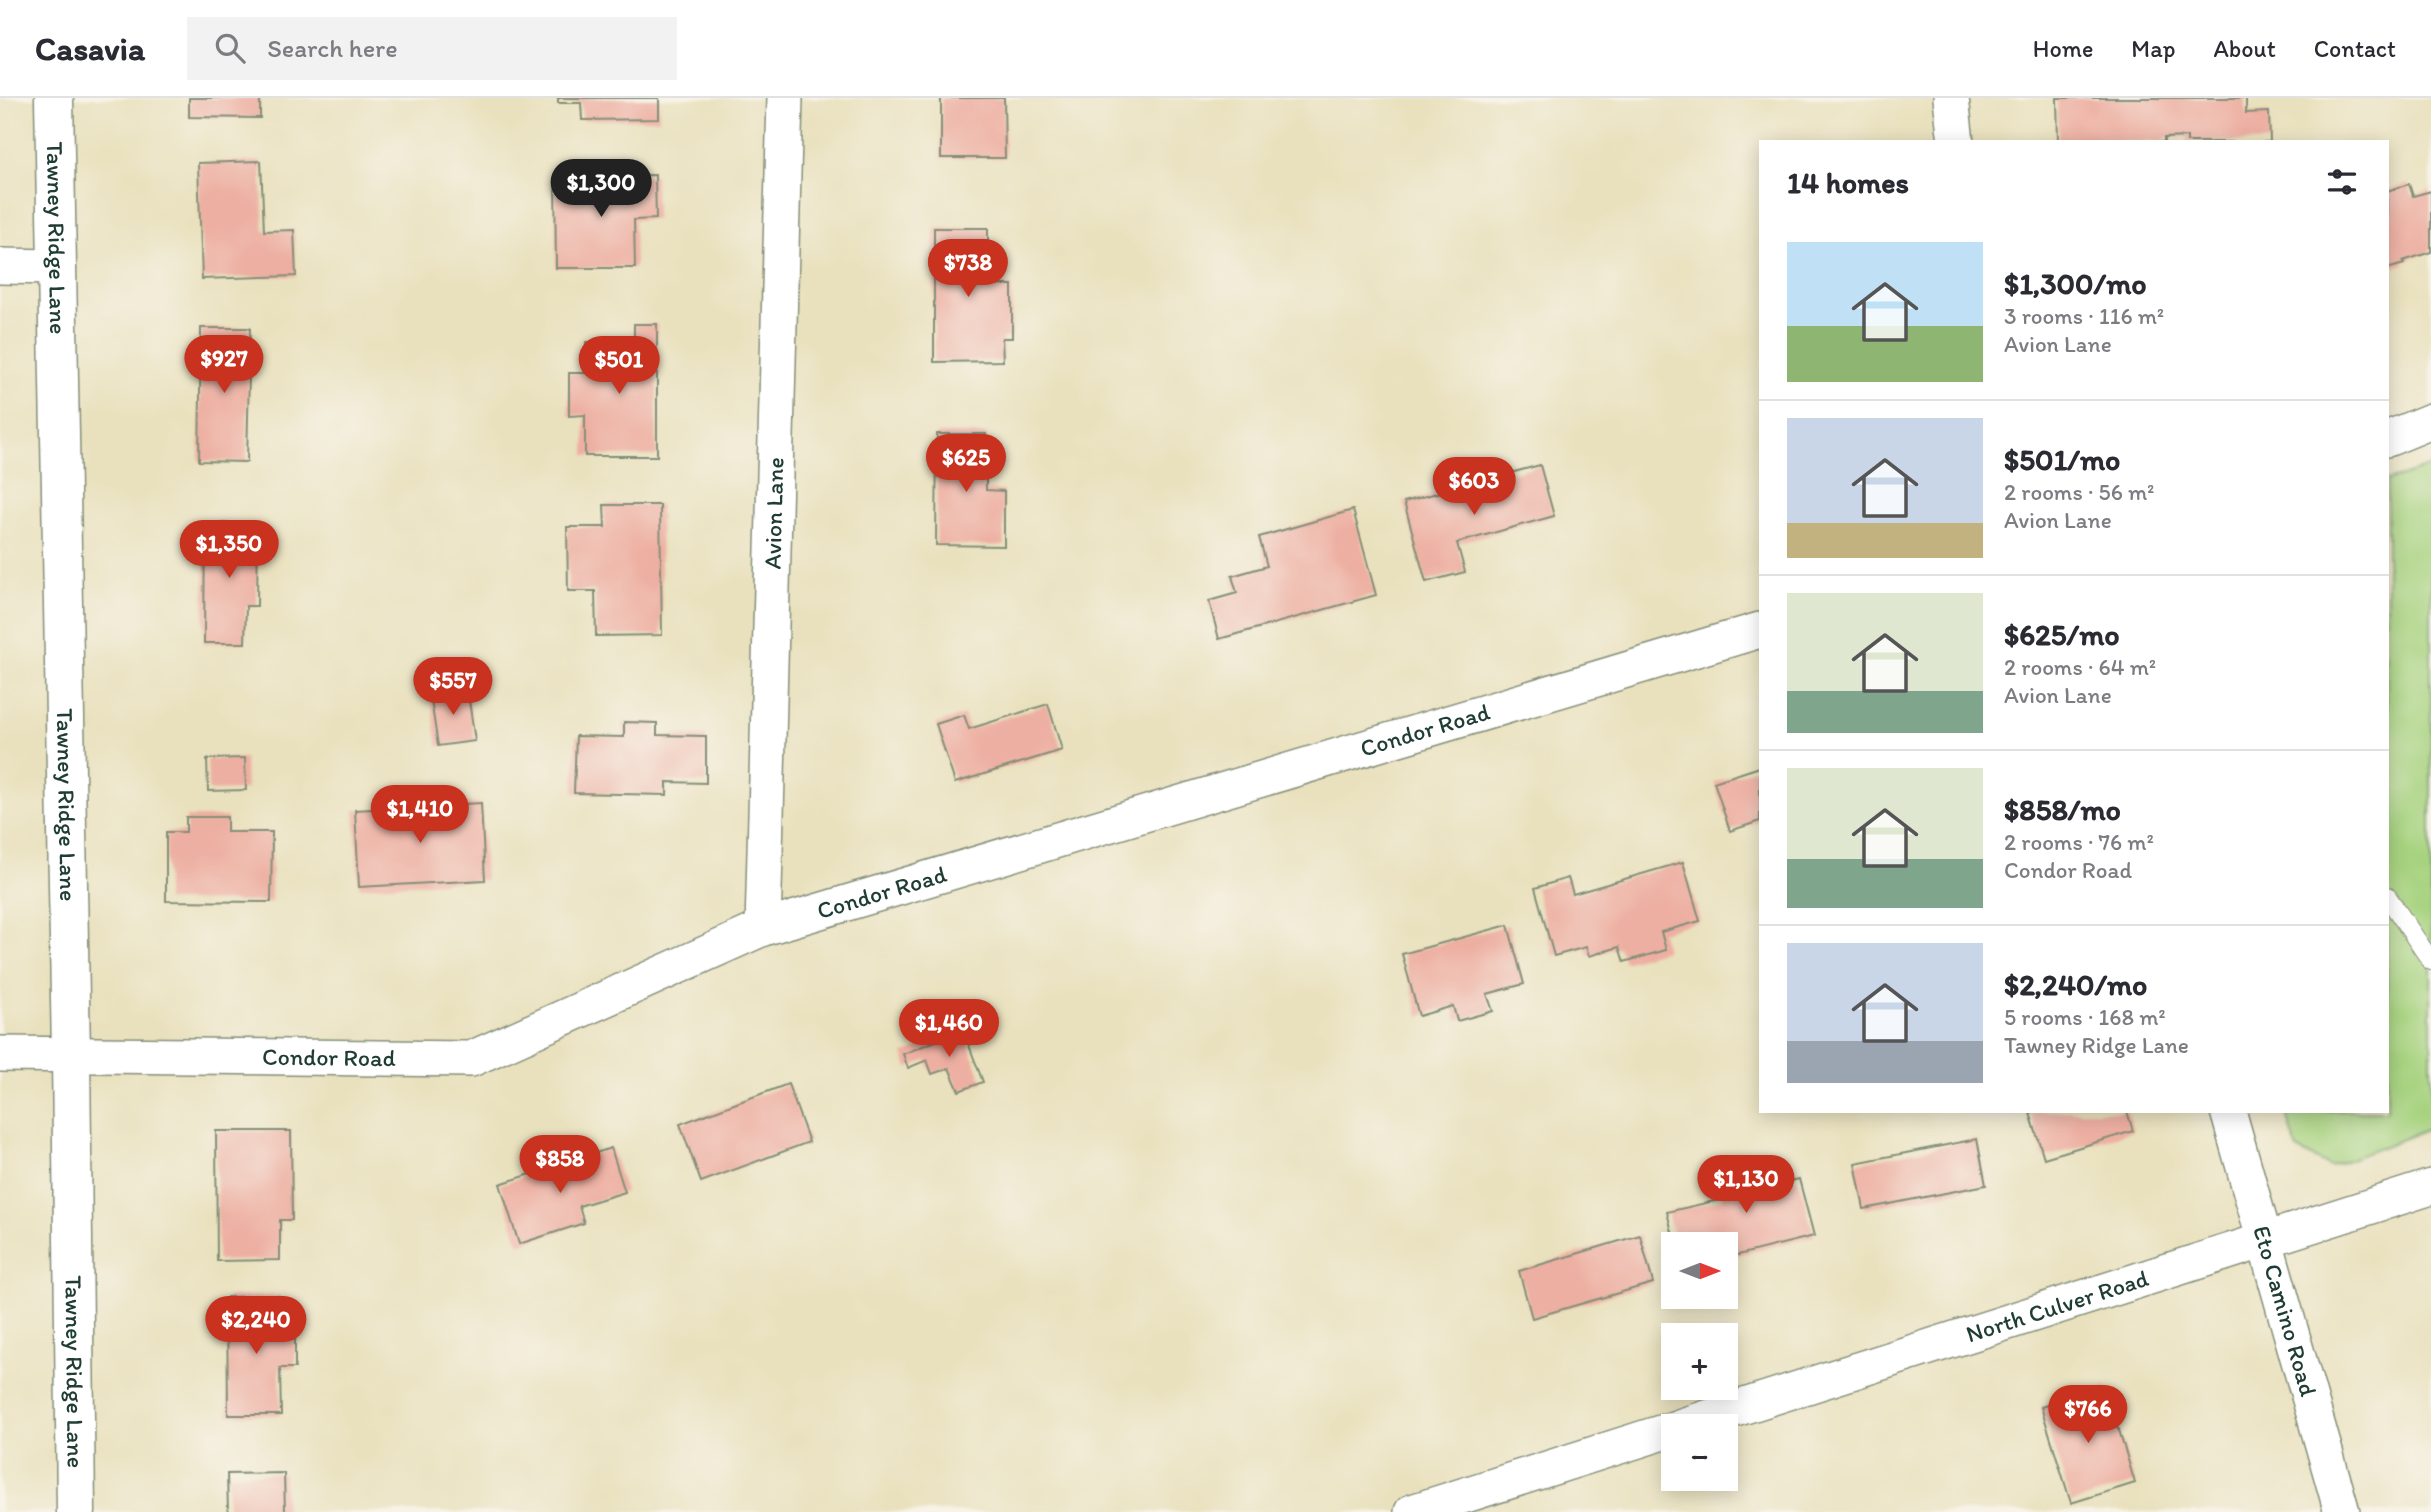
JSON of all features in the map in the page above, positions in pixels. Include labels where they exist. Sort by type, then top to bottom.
[{"type":"street","name":"Tawney Ridge Lane","points":[[54,98],[71,1055],[76,1512]]},
{"type":"street","name":"Avion Lane","points":[[763,928],[785,98]]},
{"type":"street","points":[[1951,98],[1956,140]]},
{"type":"street","points":[[0,266],[56,267]]},
{"type":"street","points":[[2389,438],[2431,421]]},
{"type":"street","name":"Condor Road","points":[[0,1054],[471,1059],[763,928],[1759,630]]},
{"type":"street","name":"Eto Camino Road","points":[[2229,1113],[2342,1512]]},
{"type":"street","name":"North Culver Road","points":[[1720,1414],[2431,1187]]},
{"type":"street","points":[[1412,1512],[1661,1433]]},
{"type":"lane","points":[[2389,899],[2431,961]]},
{"type":"green space","points":[[2431,466],[2431,1128],[2330,1167],[2297,1149],[2287,1113],[2389,1113],[2389,480]]},
{"type":"building","points":[[189,98],[260,98],[260,118],[189,117]]},
{"type":"building","points":[[558,98],[659,98],[659,119],[582,120],[581,103],[558,103]]},
{"type":"building","points":[[941,98],[1004,98],[1005,158],[941,158]]},
{"type":"building","points":[[2057,98],[2246,98],[2246,113],[2269,112],[2270,140],[2187,140],[2187,137],[2164,140],[2058,140]]},
{"type":"building","points":[[261,161],[264,231],[294,230],[296,276],[202,279],[198,163]]},
{"type":"building","points":[[655,175],[656,219],[634,220],[635,268],[556,268],[555,176]]},
{"type":"building","points":[[2409,184],[2413,196],[2431,191],[2431,252],[2389,268],[2389,190]]},
{"type":"building","points":[[934,228],[988,228],[988,285],[1012,285],[1012,338],[1002,338],[1003,361],[934,362]]},
{"type":"building","points":[[634,324],[657,324],[657,456],[585,456],[585,415],[569,416],[569,373],[586,373],[586,342],[634,342]]},
{"type":"building","points":[[201,328],[250,328],[247,462],[199,461]]},
{"type":"building","points":[[937,434],[986,434],[986,490],[1004,491],[1004,546],[936,545]]},
{"type":"building","points":[[1540,465],[1554,516],[1457,543],[1465,572],[1426,582],[1404,502]]},
{"type":"building","points":[[604,505],[660,505],[662,635],[596,636],[595,591],[568,591],[567,527],[605,527]]},
{"type":"building","points":[[1353,510],[1376,595],[1219,639],[1209,601],[1237,593],[1232,576],[1267,566],[1259,537]]},
{"type":"building","points":[[205,523],[258,524],[257,606],[246,606],[245,643],[204,643]]},
{"type":"building","points":[[467,687],[475,741],[438,746],[430,693]]},
{"type":"building","points":[[1048,704],[1062,750],[955,783],[936,724],[964,715],[969,729]]},
{"type":"building","points":[[624,722],[657,723],[657,735],[706,736],[706,783],[667,782],[667,795],[574,793],[576,736],[624,737]]},
{"type":"building","points":[[245,758],[246,790],[208,791],[207,759]]},
{"type":"building","points":[[1759,767],[1759,821],[1730,831],[1714,782]]},
{"type":"building","points":[[481,803],[485,880],[359,887],[355,810]]},
{"type":"building","points":[[186,817],[227,817],[227,832],[272,832],[271,902],[166,901],[166,832],[186,832]]},
{"type":"building","points":[[1683,862],[1700,921],[1661,932],[1666,950],[1624,962],[1619,947],[1589,956],[1586,947],[1554,956],[1535,888],[1568,878],[1573,894]]},
{"type":"building","points":[[1508,925],[1524,984],[1487,994],[1493,1011],[1457,1021],[1453,1006],[1419,1016],[1402,954]]},
{"type":"building","points":[[963,1030],[983,1082],[959,1091],[949,1068],[932,1074],[927,1060],[908,1068],[903,1054]]},
{"type":"building","points":[[788,1084],[809,1142],[701,1182],[680,1124]]},
{"type":"building","points":[[2030,1113],[2128,1113],[2133,1131],[2044,1158]]},
{"type":"building","points":[[216,1131],[291,1131],[292,1220],[280,1220],[280,1260],[217,1261]]},
{"type":"building","points":[[1977,1139],[1986,1185],[1864,1209],[1855,1163]]},
{"type":"building","points":[[611,1148],[625,1192],[579,1206],[584,1223],[519,1244],[500,1184]]},
{"type":"building","points":[[1765,1164],[1771,1186],[1799,1179],[1814,1236],[1738,1255],[1738,1232],[1672,1232],[1667,1212],[1723,1199],[1717,1176]]},
{"type":"building","points":[[1640,1235],[1653,1283],[1532,1318],[1519,1271]]},
{"type":"building","points":[[279,1296],[279,1337],[295,1337],[295,1368],[280,1368],[281,1415],[228,1415],[227,1297]]},
{"type":"building","points":[[2106,1387],[2135,1483],[2071,1503],[2041,1407]]},
{"type":"building","points":[[284,1473],[285,1512],[228,1512],[227,1474]]}]
